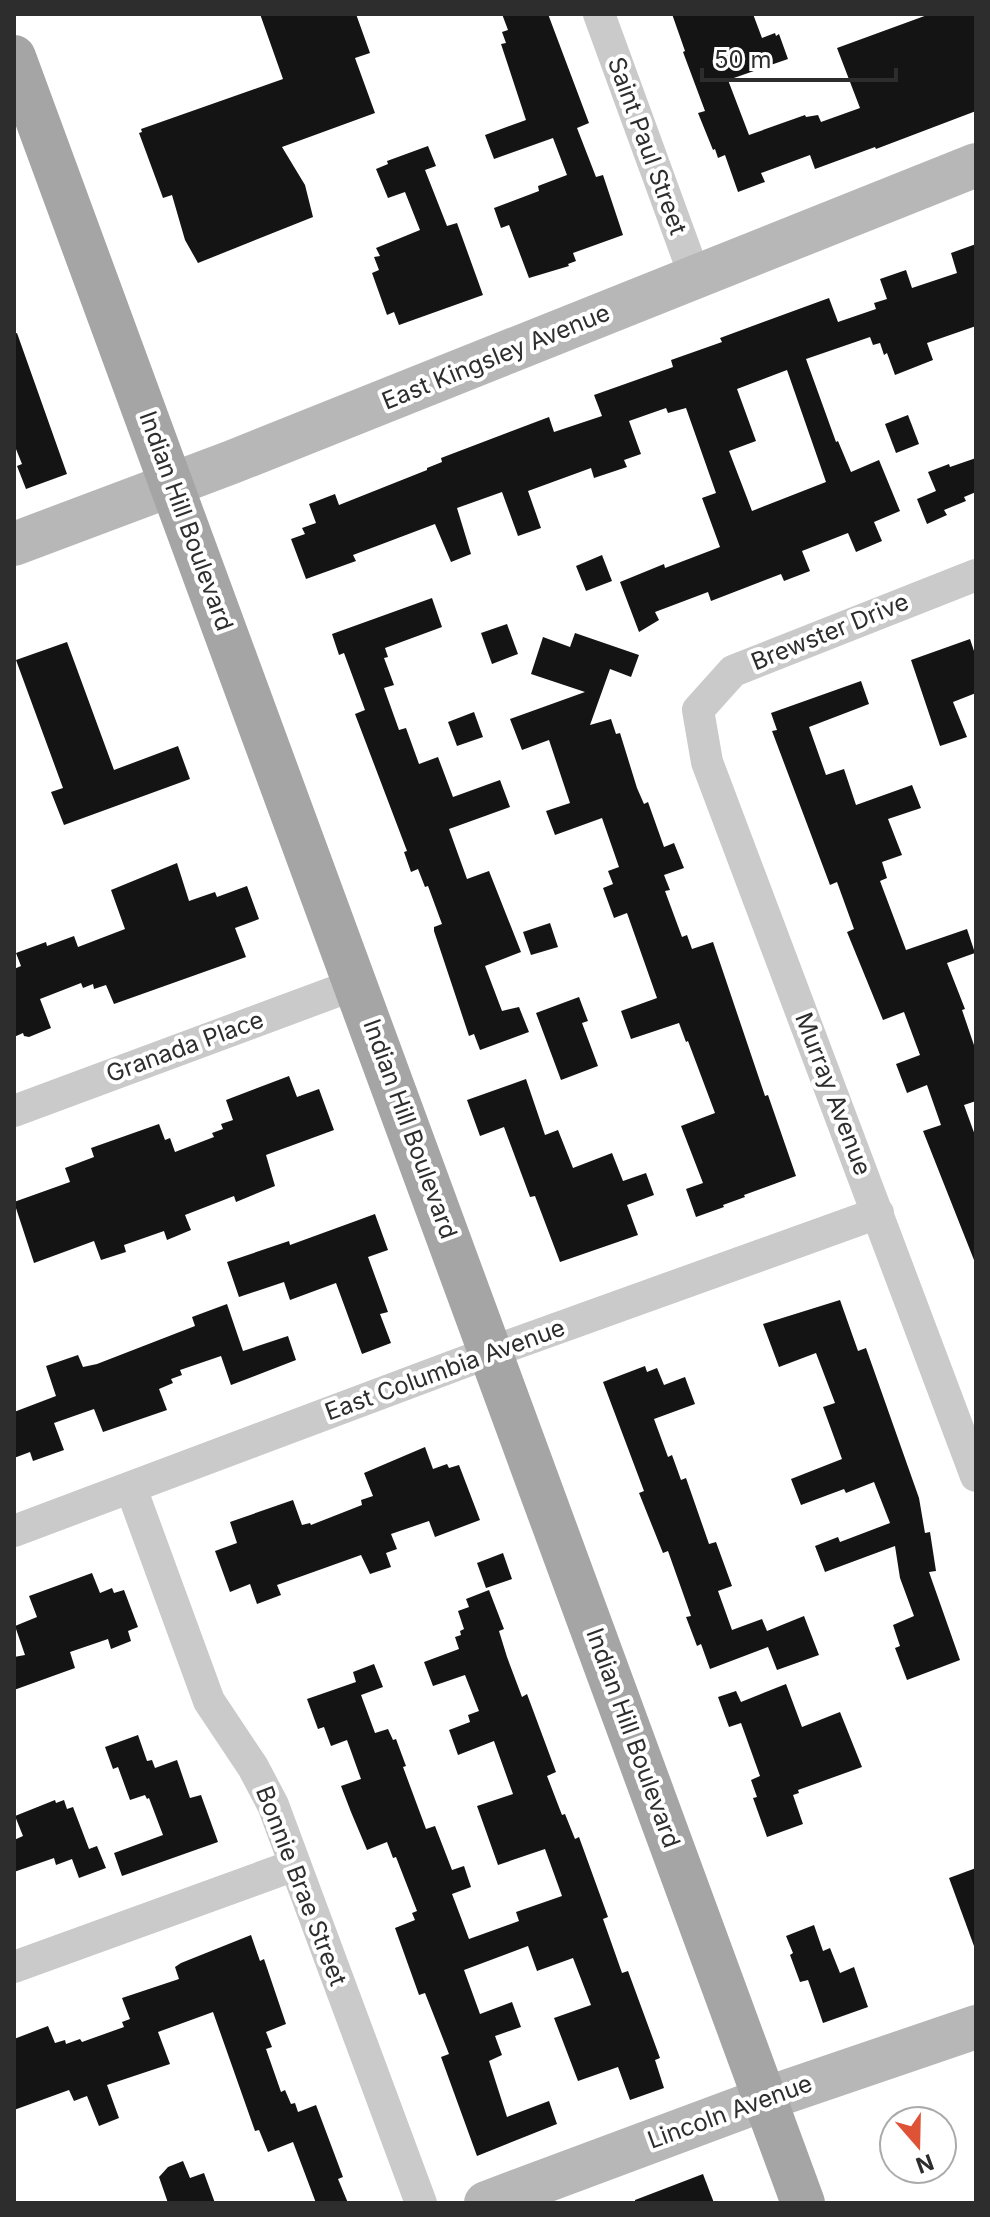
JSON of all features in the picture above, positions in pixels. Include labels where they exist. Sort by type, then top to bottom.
[{"type":"main road","name":"Indian Hill Boulevard","points":[[14,57],[174,485],[803,2203]]},
{"type":"street","name":"Saint Paul Street","points":[[599,14],[695,277]]},
{"type":"street","name":"East Kingsley Avenue","points":[[14,544],[174,485],[976,165]]},
{"type":"street","name":"Brewster Drive","points":[[698,710],[733,671],[976,575]]},
{"type":"street","name":"Murray Avenue","points":[[698,710],[707,762],[976,1476]]},
{"type":"street","name":"Granada Place","points":[[14,1111],[356,984]]},
{"type":"street","name":"East Columbia Avenue","points":[[14,1531],[491,1352],[878,1213]]},
{"type":"street","name":"Bonnie Brae Street","points":[[131,1488],[209,1701],[253,1767],[273,1805],[421,2203]]},
{"type":"street","points":[[14,1967],[295,1865]]},
{"type":"street","name":"Lincoln Avenue","points":[[486,2203],[765,2099],[976,2027]]},
{"type":"building","points":[[260,14],[356,14],[370,53],[355,58],[375,113],[282,147],[305,185],[313,217],[198,263],[185,240],[172,195],[163,198],[139,133],[141,129],[283,79]]},
{"type":"building","points":[[502,14],[548,14],[589,123],[577,128],[596,177],[603,175],[623,235],[573,253],[576,261],[569,266],[529,278],[509,225],[501,228],[494,208],[539,191],[538,186],[567,175],[553,138],[494,159],[485,135],[526,120],[501,44],[506,43],[502,32],[508,30]]},
{"type":"building","points":[[672,14],[753,14],[762,38],[779,34],[788,59],[728,80],[749,135],[805,115],[818,115],[821,122],[860,108],[837,48],[930,14],[976,14],[976,111],[815,169],[810,155],[761,173],[765,182],[738,192],[725,155],[718,158],[698,113],[705,111]]},
{"type":"building","points":[[428,146],[436,166],[425,170],[447,226],[457,223],[483,295],[399,325],[394,312],[387,315],[372,273],[379,270],[374,257],[380,256],[376,248],[420,230],[405,192],[388,198],[376,169],[388,164],[387,161]]},
{"type":"building","points":[[976,244],[976,326],[927,343],[933,360],[895,375],[887,353],[884,355],[880,343],[873,345],[870,337],[806,359],[836,442],[851,472],[879,460],[900,511],[874,522],[882,541],[856,552],[848,533],[802,551],[810,571],[784,581],[781,574],[711,601],[708,592],[655,612],[659,620],[639,632],[620,582],[664,564],[665,568],[720,547],[702,498],[716,493],[686,408],[668,413],[666,408],[629,421],[641,454],[624,460],[627,467],[594,478],[591,468],[528,491],[541,528],[518,536],[502,492],[457,508],[471,554],[451,562],[435,524],[353,555],[356,561],[306,579],[291,539],[305,534],[302,528],[316,523],[309,504],[335,494],[339,505],[427,470],[442,462],[441,458],[549,417],[554,432],[602,416],[594,395],[673,367],[671,360],[722,342],[720,338],[829,298],[838,322],[876,309],[874,303],[887,299],[880,279],[906,270],[912,288],[957,273],[951,253]],"holes":[[[787,370],[826,482],[752,511],[729,451],[756,441],[737,389]]]},
{"type":"building","points":[[17,333],[67,474],[26,489],[17,466],[22,464],[14,444],[14,334]]},
{"type":"building","points":[[908,415],[919,444],[896,453],[885,424]]},
{"type":"building","points":[[976,458],[976,492],[964,497],[966,501],[944,510],[947,515],[927,524],[917,499],[936,491],[928,472]]},
{"type":"building","points":[[602,555],[612,581],[586,591],[576,566]]},
{"type":"building","points":[[432,598],[442,627],[385,648],[388,657],[384,658],[394,685],[384,688],[399,730],[406,728],[419,764],[438,757],[453,797],[500,780],[510,807],[449,829],[467,879],[489,871],[521,952],[485,966],[502,1011],[519,1007],[529,1032],[480,1050],[474,1034],[469,1036],[434,931],[434,927],[442,924],[418,869],[411,872],[404,852],[407,851],[355,714],[365,710],[344,653],[339,655],[332,634]]},
{"type":"building","points":[[507,624],[518,654],[492,664],[481,633]]},
{"type":"building","points":[[575,633],[639,655],[631,677],[610,669],[590,725],[611,719],[616,734],[620,733],[637,788],[644,804],[648,802],[664,847],[674,843],[684,868],[664,875],[670,890],[665,891],[682,937],[687,935],[692,949],[713,942],[765,1096],[768,1095],[796,1176],[696,1217],[686,1189],[703,1183],[681,1126],[715,1113],[679,1023],[631,1039],[621,1011],[657,998],[627,913],[614,918],[603,888],[613,884],[608,871],[619,867],[602,818],[555,835],[546,811],[570,803],[549,740],[522,750],[510,719],[585,692],[531,674],[543,637],[570,647]]},
{"type":"building","points":[[970,639],[976,657],[976,693],[953,702],[967,737],[940,746],[911,660]]},
{"type":"building","points":[[67,642],[114,770],[178,746],[190,779],[64,825],[51,792],[63,788],[16,660]]},
{"type":"building","points":[[861,681],[869,704],[809,727],[826,775],[844,769],[856,805],[912,785],[921,808],[888,819],[902,855],[882,862],[887,878],[880,881],[906,950],[967,929],[975,953],[947,963],[965,1009],[962,1010],[976,1051],[976,1101],[964,1105],[976,1138],[976,1260],[923,1131],[941,1125],[927,1085],[907,1093],[896,1064],[920,1055],[904,1012],[883,1020],[847,932],[854,929],[837,882],[830,885],[772,731],[777,730],[771,713]]},
{"type":"building","points":[[474,712],[483,737],[457,746],[448,722]]},
{"type":"building","points":[[177,863],[189,901],[215,892],[217,897],[247,886],[259,919],[235,928],[246,957],[114,1004],[106,985],[94,989],[93,984],[83,988],[81,983],[40,999],[51,1028],[29,1037],[23,1033],[14,1037],[14,969],[21,966],[16,953],[74,936],[78,947],[125,929],[111,890]]},
{"type":"building","points":[[550,923],[558,947],[531,955],[523,932]]},
{"type":"building","points":[[579,997],[588,1021],[582,1023],[598,1066],[561,1080],[536,1013]]},
{"type":"building","points":[[289,1076],[297,1097],[319,1089],[334,1130],[266,1155],[275,1186],[236,1202],[234,1196],[185,1215],[191,1230],[167,1240],[164,1231],[124,1245],[126,1252],[101,1260],[94,1241],[34,1263],[14,1202],[70,1182],[65,1168],[94,1157],[91,1148],[159,1124],[165,1140],[170,1138],[175,1152],[214,1137],[212,1133],[223,1129],[221,1124],[233,1120],[226,1100]]},
{"type":"building","points":[[526,1079],[545,1135],[558,1130],[573,1168],[612,1153],[623,1181],[646,1173],[654,1195],[627,1205],[638,1235],[560,1262],[535,1196],[530,1197],[504,1127],[480,1136],[467,1100]]},
{"type":"building","points":[[375,1214],[388,1250],[368,1257],[388,1312],[380,1314],[391,1343],[362,1354],[336,1283],[290,1300],[284,1282],[239,1297],[227,1262],[289,1241],[290,1245]]},
{"type":"building","points":[[840,1300],[858,1351],[866,1348],[919,1498],[925,1533],[930,1532],[936,1571],[929,1572],[960,1660],[907,1680],[895,1648],[900,1646],[893,1625],[914,1616],[900,1578],[895,1546],[825,1572],[815,1546],[838,1537],[840,1542],[890,1523],[874,1482],[801,1505],[791,1479],[842,1459],[823,1407],[835,1403],[816,1353],[779,1367],[763,1324]]},
{"type":"building","points":[[227,1304],[243,1351],[288,1336],[296,1360],[231,1385],[221,1356],[180,1370],[182,1375],[159,1389],[167,1410],[103,1432],[94,1409],[54,1423],[64,1450],[33,1461],[30,1452],[14,1458],[14,1412],[56,1396],[46,1366],[78,1355],[83,1367],[97,1364],[195,1326],[192,1317]]},
{"type":"building","points":[[645,1366],[647,1372],[657,1368],[664,1385],[685,1377],[695,1404],[654,1419],[668,1457],[672,1455],[681,1480],[686,1478],[709,1544],[716,1542],[732,1586],[718,1591],[732,1630],[762,1619],[767,1631],[804,1616],[819,1655],[777,1670],[768,1647],[710,1669],[686,1617],[691,1616],[668,1551],[663,1553],[639,1493],[644,1491],[603,1382]]},
{"type":"building","points":[[425,1447],[433,1469],[447,1464],[449,1468],[459,1465],[480,1520],[435,1537],[429,1521],[391,1534],[397,1549],[386,1553],[391,1567],[370,1574],[361,1555],[277,1585],[281,1595],[257,1604],[250,1584],[230,1592],[215,1551],[237,1543],[230,1522],[293,1500],[302,1525],[311,1525],[362,1505],[361,1500],[373,1496],[364,1473]]},
{"type":"building","points":[[503,1553],[512,1579],[486,1588],[477,1563]]},
{"type":"building","points":[[92,1573],[100,1593],[112,1588],[114,1593],[124,1590],[138,1627],[128,1631],[131,1641],[111,1649],[108,1639],[70,1652],[75,1668],[14,1690],[14,1657],[25,1655],[15,1626],[37,1617],[29,1596]]},
{"type":"building","points":[[489,1590],[504,1629],[499,1631],[507,1657],[522,1697],[527,1694],[556,1772],[547,1776],[562,1815],[565,1814],[575,1839],[579,1837],[608,1917],[603,1919],[622,1973],[628,1971],[660,2058],[655,2060],[664,2088],[630,2100],[618,2067],[578,2081],[554,2018],[591,2005],[573,1958],[537,1971],[528,1946],[464,1970],[480,2014],[512,2002],[521,2027],[495,2036],[502,2055],[489,2061],[507,2117],[549,2101],[557,2124],[477,2156],[441,2057],[449,2054],[425,1993],[419,1995],[395,1928],[415,1920],[412,1913],[417,1911],[387,1842],[367,1850],[351,1812],[341,1786],[361,1779],[347,1740],[331,1746],[324,1727],[318,1729],[307,1699],[356,1682],[353,1672],[374,1664],[383,1687],[361,1695],[375,1733],[388,1729],[393,1740],[396,1739],[426,1829],[435,1826],[452,1870],[464,1866],[471,1887],[452,1894],[469,1939],[519,1921],[516,1912],[562,1896],[545,1849],[498,1865],[477,1806],[513,1794],[494,1741],[458,1755],[449,1730],[470,1722],[468,1715],[479,1711],[465,1675],[433,1686],[424,1662],[459,1649],[455,1637],[461,1635],[460,1631],[464,1629],[458,1611],[469,1607],[466,1599]]},
{"type":"building","points":[[786,1684],[802,1727],[840,1712],[862,1767],[798,1790],[799,1793],[793,1795],[803,1824],[767,1837],[753,1798],[757,1797],[751,1780],[760,1776],[741,1723],[729,1727],[718,1697],[736,1691],[741,1702]]},
{"type":"building","points":[[138,1735],[147,1761],[152,1760],[155,1768],[177,1760],[190,1798],[201,1795],[218,1842],[122,1876],[114,1853],[163,1835],[149,1798],[145,1795],[130,1800],[118,1767],[113,1769],[105,1747]]},
{"type":"building","points":[[55,1800],[56,1803],[64,1800],[67,1809],[73,1807],[89,1849],[97,1846],[106,1868],[79,1878],[72,1859],[56,1865],[54,1858],[14,1872],[14,1840],[23,1836],[15,1816]]},
{"type":"building","points":[[976,1868],[976,1945],[974,1946],[949,1878]]},
{"type":"building","points":[[814,1925],[823,1951],[830,1948],[840,1973],[854,1967],[868,2007],[823,2023],[808,1980],[800,1982],[786,1936]]},
{"type":"building","points":[[251,1935],[260,1961],[264,1959],[286,2024],[266,2032],[272,2047],[266,2049],[281,2092],[285,2090],[298,2112],[316,2105],[343,2177],[338,2179],[348,2203],[316,2203],[293,2142],[268,2152],[259,2130],[255,2131],[213,2012],[158,2032],[170,2064],[107,2085],[119,2118],[99,2126],[87,2096],[74,2101],[69,2090],[14,2110],[14,2039],[48,2026],[55,2043],[65,2040],[66,2044],[80,2039],[82,2042],[124,2027],[122,2022],[130,2019],[122,1998],[179,1979],[175,1967],[181,1963]]},
{"type":"building","points":[[183,2161],[190,2178],[204,2173],[215,2203],[168,2203],[159,2177],[168,2167]]},
{"type":"building","points":[[703,2174],[714,2203],[635,2203],[635,2200]]}]
